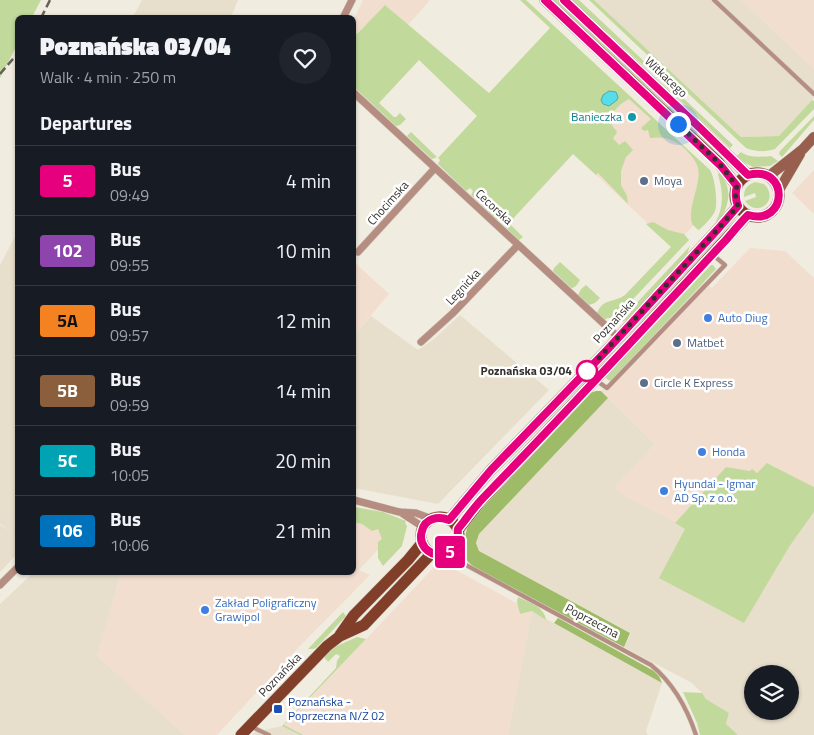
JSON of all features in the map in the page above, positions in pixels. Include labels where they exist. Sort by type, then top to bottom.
[{"type":"main road","points":[[545,0],[718,162],[737,186]]},
{"type":"main road","name":"Witkacego","points":[[564,0],[748,175]]},
{"type":"main road","points":[[769,176],[803,149],[814,137]]},
{"type":"main road","points":[[779,190],[803,149]]},
{"type":"main road","points":[[755,173],[769,176],[777,185],[779,195],[777,204],[769,214],[755,217],[748,215],[738,206],[735,192],[741,180],[748,175],[755,173]]},
{"type":"main road","name":"Poznańska","points":[[449,520],[491,470],[618,337],[738,206]]},
{"type":"main road","points":[[458,530],[479,503],[713,255],[748,215]]},
{"type":"main road","points":[[438,517],[449,520],[458,530],[458,542],[451,551],[445,554],[432,554],[422,543],[421,532],[423,528],[427,522],[438,517]]},
{"type":"main road","name":"Poznańska","points":[[340,636],[354,615],[422,543]]},
{"type":"main road","name":"Poznańska","points":[[242,735],[322,651],[340,636],[364,625],[432,554]]},
{"type":"street","points":[[344,15],[352,0]]},
{"type":"street","name":"Cecorska","points":[[356,96],[618,337]]},
{"type":"street","name":"Chocimska","points":[[358,252],[435,168]]},
{"type":"street","name":"Legnicka","points":[[421,342],[454,314],[518,245]]},
{"type":"street","points":[[356,501],[399,512],[416,513],[432,519]]},
{"type":"street","points":[[399,512],[423,528]]},
{"type":"street","points":[[0,584],[15,570]]},
{"type":"lane","points":[[714,0],[814,94]]},
{"type":"lane","points":[[595,380],[607,388],[725,266],[713,255]]},
{"type":"lane","name":"Poprzeczna","points":[[451,551],[466,565],[651,665],[662,674],[680,698],[696,735]]},
{"type":"lane","points":[[250,726],[270,735]]},
{"type":"shaded area","points":[[142,0],[238,0],[232,15],[134,15]]},
{"type":"shaded area","points":[[363,0],[430,0],[408,25],[385,5],[357,34],[356,15]]},
{"type":"shaded area","points":[[594,0],[741,0],[814,69],[814,98],[779,136],[741,137]]},
{"type":"shaded area","points":[[741,0],[814,0],[814,69]]},
{"type":"shaded area","points":[[628,95],[709,171],[710,208],[673,247],[575,155]]},
{"type":"shaded area","points":[[814,170],[814,214],[792,193]]},
{"type":"shaded area","points":[[15,237],[15,556],[0,572],[0,525],[11,531],[0,524],[0,265]]},
{"type":"shaded area","points":[[750,248],[785,251],[814,278],[814,487],[768,463],[757,473],[726,467],[675,523],[627,497],[615,487],[655,444],[601,391],[704,282],[712,288]]},
{"type":"shaded area","points":[[356,264],[389,294],[356,333]]},
{"type":"shaded area","points":[[460,315],[549,390],[438,504],[356,488],[356,333],[371,316],[418,350],[434,339]]},
{"type":"shaded area","points":[[608,398],[655,444],[615,487],[627,497],[686,528],[660,578],[727,614],[789,547],[814,512],[814,735],[738,735],[726,724],[729,713],[706,699],[692,683],[624,647],[631,633],[479,551],[476,543],[479,534]]},
{"type":"shaded area","points":[[356,521],[383,527],[387,540],[359,570],[370,575],[298,648],[217,735],[185,735],[97,656],[120,575],[356,575]]},
{"type":"shaded area","points":[[445,564],[518,604],[520,614],[532,611],[508,735],[303,735],[284,726],[436,565]]},
{"type":"shaded area","points":[[31,575],[120,575],[97,656],[185,735],[0,735],[0,604]]},
{"type":"shaded area","points":[[532,611],[662,683],[646,731],[648,735],[508,735]]},
{"type":"shaded area","points":[[282,726],[300,735],[252,735],[255,732]]},
{"type":"green space","points":[[0,0],[41,0],[33,15],[15,15],[15,49],[0,78]]},
{"type":"green space","points":[[520,0],[526,0],[710,170],[715,184],[716,207],[712,216],[699,230],[693,225],[691,219],[692,205],[699,175],[696,162],[683,147],[675,142],[659,137],[650,138],[648,130],[644,131],[641,128],[651,119],[629,99],[616,109],[611,117],[613,127],[617,131],[613,138],[619,145],[625,141],[633,150],[626,157],[621,171],[621,185],[627,196],[628,204],[598,173],[596,175],[573,154],[509,223],[523,237],[519,240],[501,223],[504,220],[501,217],[497,220],[471,195],[473,191],[470,188],[466,191],[438,164],[440,160],[438,158],[477,116],[419,60],[379,103],[394,117],[400,113],[406,119],[400,125],[396,126],[356,89],[356,33],[385,5],[489,93],[550,28]]},
{"type":"green space","points":[[551,0],[557,0],[722,156],[720,158]]},
{"type":"green space","points":[[572,0],[579,0],[733,145],[730,148]]},
{"type":"green space","points":[[589,0],[594,0],[741,137],[779,136],[812,100],[814,101],[814,109],[775,149],[760,151],[746,148]]},
{"type":"green space","points":[[814,116],[814,120],[782,157],[779,154],[780,151]]},
{"type":"green space","points":[[411,132],[437,157],[432,159],[407,136]]},
{"type":"green space","points":[[741,152],[752,156],[771,156],[778,161],[770,166],[753,167],[737,156]]},
{"type":"green space","points":[[719,172],[727,185],[728,198],[725,210],[718,224],[716,221],[719,216],[722,198]]},
{"type":"green space","points":[[755,182],[764,184],[770,196],[765,205],[756,208],[750,206],[745,201],[756,197],[755,193],[744,197],[746,188]]},
{"type":"green space","points":[[653,222],[668,230],[684,234],[689,240],[617,316],[605,320],[597,313],[599,308],[625,295],[671,247],[646,224]]},
{"type":"green space","points":[[690,246],[687,254],[627,320],[618,323]]},
{"type":"green space","points":[[560,262],[580,280],[574,287],[571,288],[553,271]]},
{"type":"green space","points":[[711,265],[716,269],[611,381],[608,380],[606,375]]},
{"type":"green space","points":[[586,285],[600,298],[595,303],[589,305],[578,295]]},
{"type":"green space","points":[[601,391],[608,398],[479,534],[476,543],[479,551],[630,633],[624,647],[477,569],[467,560],[463,552],[466,531],[470,521],[590,393]]},
{"type":"green space","points":[[767,463],[814,487],[814,512],[789,547],[744,623],[659,578],[685,529],[675,523],[726,467],[750,471],[752,469],[757,473]]},
{"type":"green space","points":[[356,507],[383,512],[406,521],[407,526],[402,546],[383,566],[378,558],[378,542],[382,539],[378,529],[372,531],[356,522]]},
{"type":"green space","points":[[518,597],[540,608],[546,620],[532,611],[520,614],[517,602]]},
{"type":"green space","points":[[343,612],[346,616],[316,648],[308,649]]},
{"type":"green space","points":[[558,618],[654,671],[662,683],[554,623]]},
{"type":"green space","points":[[357,637],[366,639],[284,725],[303,735],[282,726],[336,668],[340,656],[336,654],[328,662],[325,660],[325,654]]},
{"type":"green space","points":[[683,692],[702,693],[706,699],[729,713],[726,724],[738,735],[700,735],[697,723]]},
{"type":"water","points":[[609,91],[616,92],[618,97],[609,106],[603,104],[601,100],[603,95]]},
{"type":"railway","points":[[42,15],[50,0]]},
{"type":"railway","points":[[0,74],[15,56]]},
{"type":"bus line","name":"5","points":[[545,0],[721,166],[737,186],[735,199],[738,206],[607,350],[491,470],[449,520],[438,517],[427,522],[421,532],[421,538],[426,549],[432,554],[445,554],[455,547],[458,542],[458,530],[479,503],[713,255],[742,221],[748,215],[762,217],[769,214],[774,210],[779,200],[779,190],[774,180],[762,174],[748,175],[564,0]]},
{"type":"place","name":"Banieczka","points":[[632,117]]},
{"type":"place","name":"Moya","points":[[644,181]]},
{"type":"place","name":"Auto Diug","points":[[708,318]]},
{"type":"place","name":"Matbet","points":[[677,343]]},
{"type":"place","name":"Poznańska 03/04","points":[[587,371]]},
{"type":"place","name":"Circle K Express","points":[[644,383]]},
{"type":"place","name":"Honda","points":[[702,452]]},
{"type":"place","name":"Hyundai - Igmar AD Sp. z o.o.","points":[[664,491]]},
{"type":"place","name":"Zakład Poligraficzny Grawipol","points":[[205,610]]},
{"type":"place","name":"Poznańska - Poprzeczna N/Ż 02","points":[[278,709]]},
{"type":"route","points":[[587,371],[738,206],[735,199],[737,186],[718,162],[678,124]]}]
